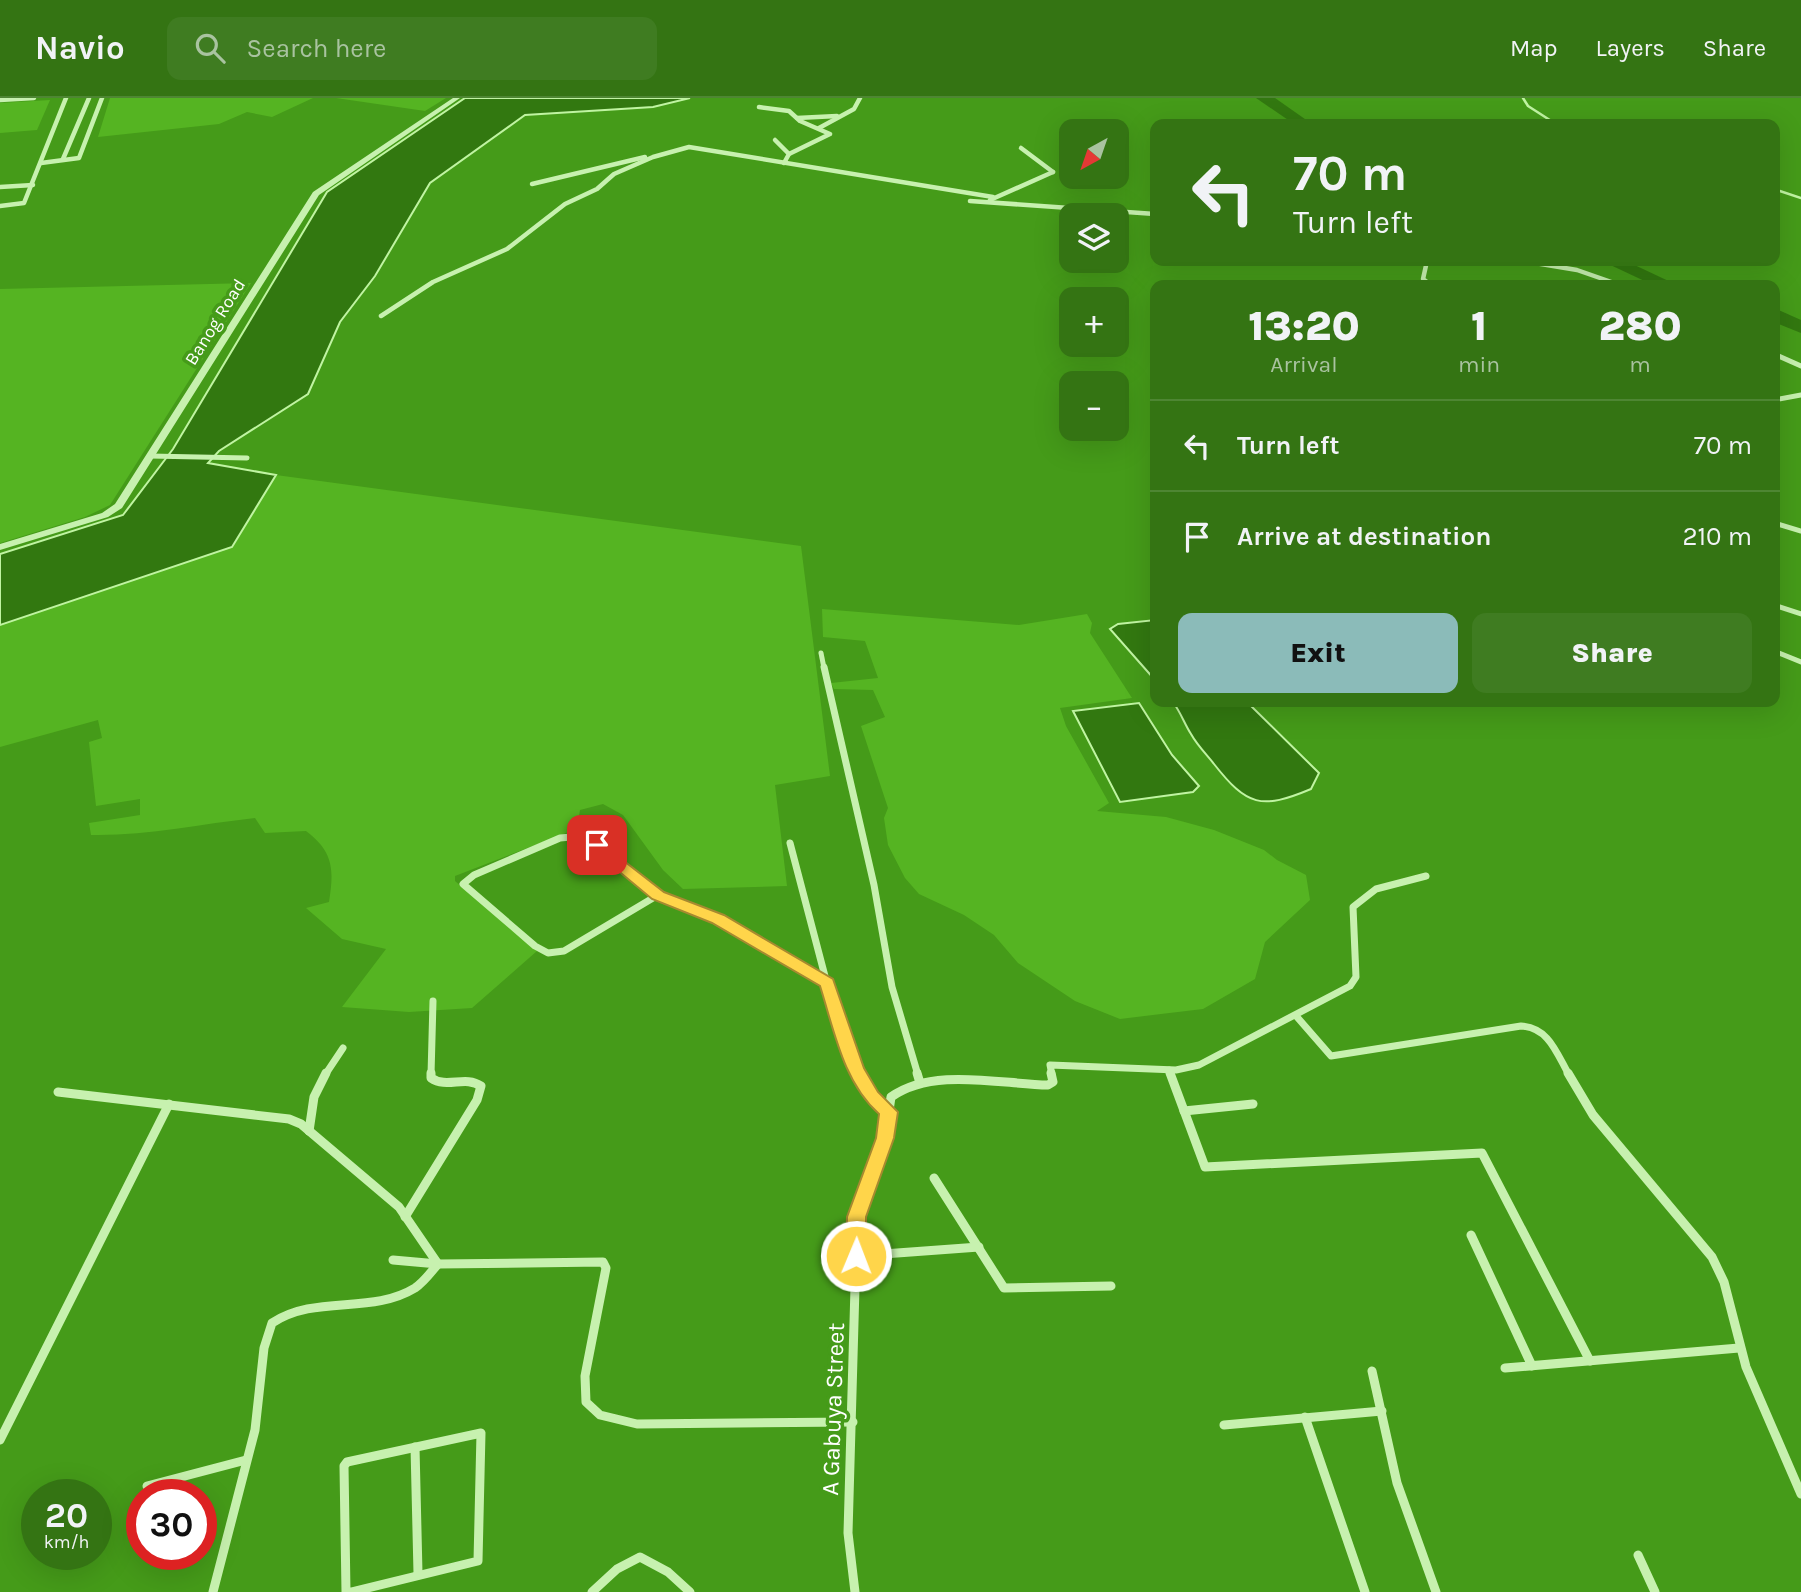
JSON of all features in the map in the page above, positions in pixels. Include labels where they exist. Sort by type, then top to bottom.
[{"type":"street","points":[[0,100],[34,98]]},
{"type":"street","points":[[0,206],[23,203],[33,185],[66,98]]},
{"type":"street","points":[[63,159],[89,98]]},
{"type":"street","points":[[41,163],[79,158],[102,98]]},
{"type":"street","name":"Banog Road","points":[[0,547],[113,510],[123,501],[316,194],[457,98]]},
{"type":"street","points":[[819,128],[854,109],[860,98]]},
{"type":"street","points":[[759,107],[789,111],[797,118],[830,134],[789,154],[784,163]]},
{"type":"street","points":[[797,118],[838,116]]},
{"type":"street","points":[[775,140],[777,145],[789,154]]},
{"type":"street","points":[[381,316],[433,282],[508,249],[565,204],[597,189],[614,174],[653,157],[696,147],[991,199],[1150,214]]},
{"type":"street","points":[[970,201],[991,199],[1053,172],[1021,148]]},
{"type":"street","points":[[532,184],[556,174],[590,171],[622,158],[653,157]]},
{"type":"street","points":[[0,187],[33,185]]},
{"type":"street","points":[[1566,266],[1606,280]]},
{"type":"street","points":[[1780,357],[1801,366]]},
{"type":"street","points":[[1780,399],[1801,395]]},
{"type":"street","points":[[150,456],[247,458]]},
{"type":"street","points":[[1780,525],[1801,531]]},
{"type":"street","points":[[1780,607],[1801,614]]},
{"type":"street","points":[[821,653],[874,885],[892,987],[920,1083],[989,1080],[1012,1086],[1048,1085],[1054,1082],[1050,1065],[1169,1070],[1199,1065],[1338,994],[1356,977],[1353,907],[1358,898],[1371,890],[1426,876]]},
{"type":"street","points":[[1780,653],[1801,662]]},
{"type":"street","points":[[658,895],[564,951],[548,953],[535,946],[463,884],[474,875],[576,834],[597,845],[658,895],[718,919],[827,983]]},
{"type":"street","points":[[790,842],[827,983],[855,1068],[872,1097],[889,1112]]},
{"type":"street","points":[[405,1217],[477,1100],[481,1086],[467,1080],[444,1083],[431,1078],[433,1001]]},
{"type":"street","points":[[1297,1017],[1331,1056],[1521,1026],[1535,1027],[1545,1033],[1593,1115],[1712,1257],[1730,1292],[1740,1348],[1801,1494]]},
{"type":"street","points":[[309,1131],[309,1109],[318,1086],[344,1048]]},
{"type":"street","points":[[1169,1070],[1205,1167],[1426,1158],[1482,1153],[1590,1361]]},
{"type":"street","name":"A Gabuya Street","points":[[855,1592],[848,1533],[857,1217],[885,1138],[894,1093],[920,1083]]},
{"type":"street","points":[[58,1092],[289,1119],[309,1131],[375,1185],[405,1217],[438,1264]]},
{"type":"street","points":[[0,1440],[169,1104]]},
{"type":"street","points":[[1184,1111],[1253,1104]]},
{"type":"street","points":[[934,1178],[1004,1288],[1111,1286]]},
{"type":"street","points":[[1471,1235],[1532,1366]]},
{"type":"street","points":[[856,1256],[979,1247]]},
{"type":"street","points":[[393,1260],[438,1264],[603,1262],[607,1268],[585,1376],[586,1402],[600,1415],[637,1424],[853,1422]]},
{"type":"street","points":[[213,1592],[222,1545],[256,1429],[266,1345],[272,1323],[291,1311],[393,1297],[416,1287],[438,1264]]},
{"type":"street","points":[[1505,1368],[1740,1348]]},
{"type":"street","points":[[1372,1371],[1397,1483],[1436,1592]]},
{"type":"street","points":[[1224,1425],[1382,1411]]},
{"type":"street","points":[[1305,1417],[1365,1592]]},
{"type":"street","points":[[478,1432],[483,1435],[479,1559],[476,1562],[418,1573],[349,1592],[344,1466],[354,1459],[415,1447],[478,1432]]},
{"type":"street","points":[[415,1447],[418,1573]]},
{"type":"street","points":[[174,1479],[246,1460]]},
{"type":"street","points":[[1638,1555],[1655,1592]]},
{"type":"street","points":[[592,1592],[617,1569],[640,1557],[668,1572],[690,1592]]},
{"type":"shaded area","points":[[110,98],[313,98],[272,117],[247,112],[219,124],[98,137]]},
{"type":"shaded area","points":[[336,98],[446,98],[425,111]]},
{"type":"shaded area","points":[[465,98],[690,98],[653,107],[525,115],[430,183],[375,276],[340,322],[308,394],[219,451],[208,463],[276,475],[232,547],[0,625],[0,554],[123,515],[173,449],[327,192]]},
{"type":"shaded area","points":[[50,100],[37,130],[0,133],[0,103]]},
{"type":"shaded area","points":[[251,283],[110,505],[85,517],[0,543],[0,289]]},
{"type":"shaded area","points":[[276,475],[801,546],[830,776],[775,785],[787,886],[683,889],[663,870],[623,815],[603,804],[580,810],[577,829],[455,876],[455,881],[537,951],[472,1008],[409,1012],[342,1007],[386,949],[342,939],[306,908],[329,902],[331,871],[330,862],[322,846],[306,831],[265,833],[255,818],[153,832],[91,835],[89,823],[140,815],[140,799],[96,806],[89,742],[102,738],[98,720],[0,747],[0,625],[232,547]]},
{"type":"shaded area","points":[[822,609],[1019,625],[1087,614],[1092,623],[1090,633],[1132,698],[1060,708],[1066,726],[1109,803],[1097,811],[1166,817],[1214,830],[1264,850],[1306,875],[1310,900],[1265,942],[1255,979],[1203,1009],[1120,1019],[1075,1001],[1018,963],[994,935],[964,915],[919,894],[905,878],[888,845],[884,818],[888,808],[861,726],[885,717],[873,690],[834,689],[831,683],[878,678],[865,641],[823,637]]},
{"type":"shaded area","points":[[1150,621],[1150,674],[1110,629],[1118,624]]},
{"type":"shaded area","points":[[1139,703],[1172,755],[1199,786],[1193,792],[1120,802],[1073,711]]},
{"type":"shaded area","points":[[1176,707],[1252,707],[1319,773],[1311,789],[1279,800],[1256,800],[1246,796],[1236,789],[1199,746]]},
{"type":"waterway","points":[[1264,98],[1296,119]]},
{"type":"waterway","points":[[1523,98],[1528,106],[1548,119]]},
{"type":"waterway","points":[[1780,191],[1801,198]]},
{"type":"waterway","points":[[1623,266],[1656,280]]},
{"type":"waterway","points":[[1780,317],[1801,327]]},
{"type":"route","points":[[597,845],[650,891],[718,919],[827,983],[855,1068],[872,1097],[889,1112],[885,1138],[857,1217],[856,1256]]}]
